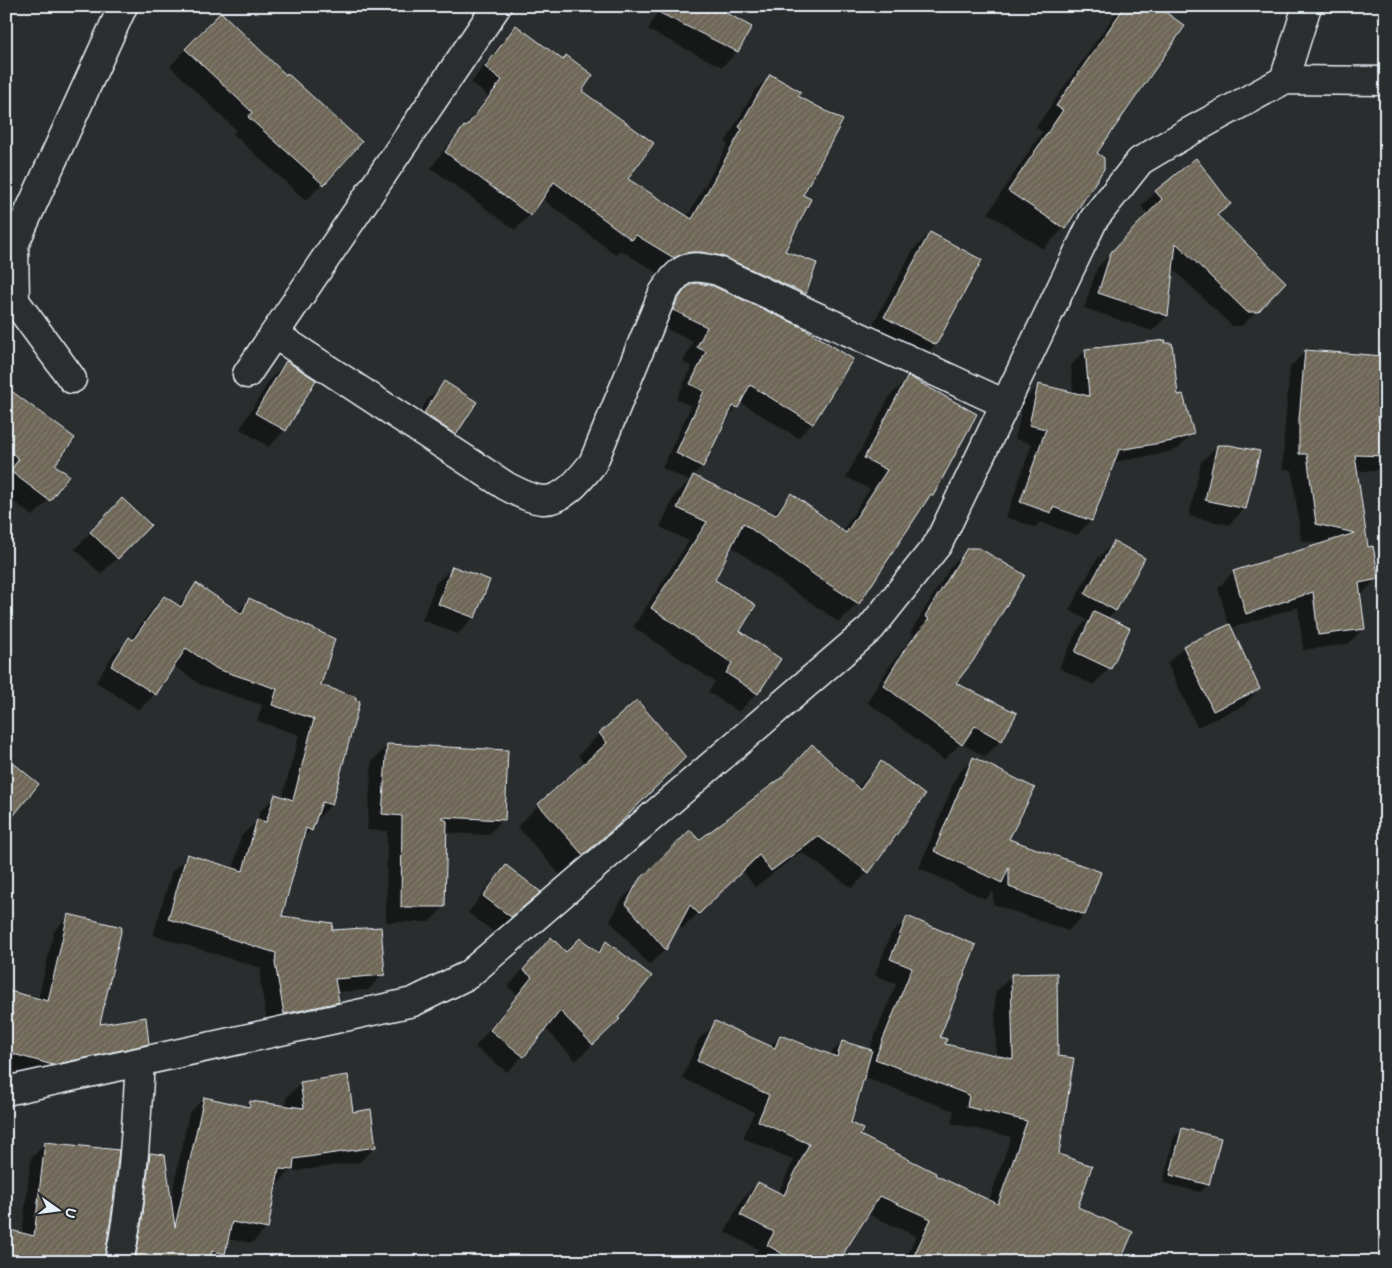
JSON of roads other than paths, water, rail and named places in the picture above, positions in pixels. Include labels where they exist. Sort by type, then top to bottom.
[{"type":"street","points":[[72,379],[14,301],[14,245],[123,6]]},
{"type":"street","points":[[247,374],[498,6]]},
{"type":"street","points":[[1284,80],[1307,6]]},
{"type":"street","points":[[6,1091],[413,1002],[468,975],[871,628],[938,544],[1094,219],[1140,161],[1284,80],[1386,81]]},
{"type":"street","points":[[274,334],[506,486],[527,496],[545,500],[561,495],[577,484],[593,463],[663,293],[673,278],[686,268],[700,266],[718,271],[1005,404]]},
{"type":"street","points":[[119,1262],[134,1160],[140,1062]]}]
